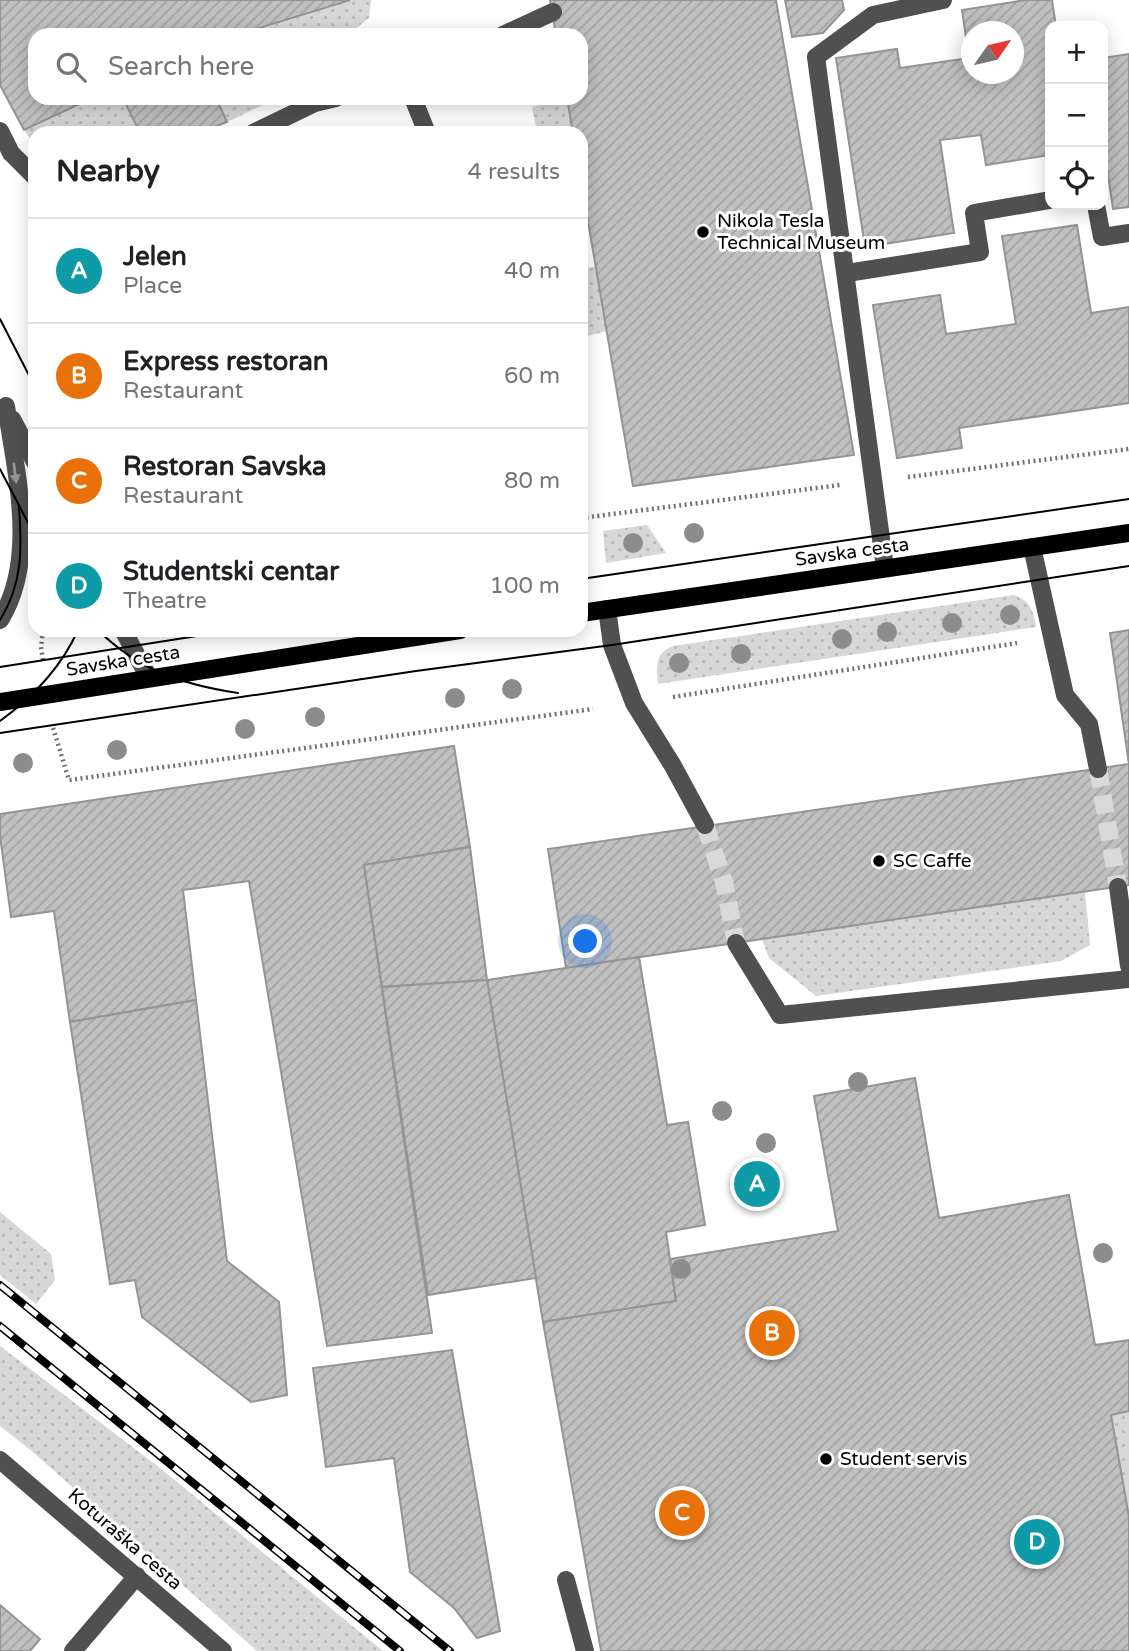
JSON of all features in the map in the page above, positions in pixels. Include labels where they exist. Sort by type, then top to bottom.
[{"type":"main road","name":"Savska cesta","points":[[588,612],[1129,533]]},
{"type":"main road","name":"Savska cesta","points":[[0,702],[415,637]]},
{"type":"street","points":[[885,568],[816,57],[873,15],[943,0]]},
{"type":"street","points":[[518,28],[553,12]]},
{"type":"street","points":[[267,126],[311,105]]},
{"type":"street","points":[[416,105],[424,126]]},
{"type":"street","points":[[0,131],[11,153],[28,170]]},
{"type":"street","points":[[847,273],[980,252],[974,213],[1045,201]]},
{"type":"street","points":[[1097,210],[1102,237],[1129,233]]},
{"type":"street","points":[[3,400],[28,448]]},
{"type":"street","points":[[0,620],[15,592],[22,547],[16,478],[3,400]]},
{"type":"street","points":[[1031,547],[1065,695],[1089,724],[1098,769]]},
{"type":"street","points":[[607,609],[612,645],[634,703],[705,825]]},
{"type":"street","points":[[127,637],[149,678]]},
{"type":"street","points":[[1118,887],[1129,965]]},
{"type":"street","points":[[736,943],[780,1015],[1129,979]]},
{"type":"street","name":"Koturaška cesta","points":[[0,1460],[223,1651]]},
{"type":"street","points":[[73,1651],[137,1576]]},
{"type":"street","points":[[566,1580],[585,1651]]},
{"type":"path","points":[[41,647],[42,637]]},
{"type":"path","points":[[662,699],[1023,642]]},
{"type":"path","points":[[54,736],[69,780],[593,709]]},
{"type":"shaded area","points":[[351,0],[371,0],[369,18],[357,28],[264,28]]},
{"type":"shaded area","points":[[77,105],[126,105],[137,126],[32,126]]},
{"type":"shaded area","points":[[219,105],[263,105],[227,122]]},
{"type":"shaded area","points":[[568,105],[572,126],[536,126],[532,107]]},
{"type":"shaded area","points":[[595,266],[606,331],[588,336],[588,268]]},
{"type":"shaded area","points":[[647,525],[666,553],[606,563],[603,531]]},
{"type":"shaded area","points":[[1014,595],[1030,607],[1036,627],[658,684],[657,666],[660,657],[673,646]]},
{"type":"shaded area","points":[[1085,892],[1090,945],[1061,961],[816,996],[769,958],[762,939]]},
{"type":"shaded area","points":[[0,1212],[51,1254],[55,1280],[36,1304],[0,1275]]},
{"type":"shaded area","points":[[0,1346],[160,1468],[383,1651],[257,1651],[0,1426]]},
{"type":"shaded area","points":[[1129,1411],[1129,1517],[1111,1415]]},
{"type":"building","points":[[0,0],[350,0],[260,28],[28,28],[28,105],[77,105],[24,130],[0,85]]},
{"type":"building","name":"Nikola Tesla Technical Museum","points":[[550,0],[776,0],[854,455],[633,486],[588,221],[588,126],[572,126],[568,105],[588,105],[588,28],[555,28]]},
{"type":"building","points":[[785,0],[842,0],[844,10],[823,33],[792,37]]},
{"type":"building","points":[[1026,0],[1052,0],[1055,21],[1045,21],[1045,156],[986,165],[981,135],[940,140],[954,233],[865,247],[836,58],[897,49],[900,68],[961,59],[961,84],[1024,84],[1024,21],[964,21],[962,10]]},
{"type":"building","points":[[1129,54],[1129,207],[1113,209],[1108,174],[1108,57]]},
{"type":"building","points":[[126,105],[219,105],[227,122],[217,126],[137,126]]},
{"type":"building","points":[[1077,225],[1091,313],[1129,307],[1129,403],[959,428],[962,448],[897,458],[873,305],[940,295],[946,334],[1016,324],[1002,236]]},
{"type":"building","points":[[1129,630],[1129,764],[1110,633]]},
{"type":"building","points":[[454,746],[470,847],[364,865],[432,1333],[327,1346],[249,881],[183,890],[196,1000],[70,1022],[54,911],[11,917],[0,836],[0,814]]},
{"type":"building","points":[[1129,764],[1129,885],[566,968],[548,849]]},
{"type":"building","points":[[470,847],[487,980],[382,987],[364,865]]},
{"type":"building","points":[[639,957],[667,1125],[688,1122],[705,1225],[666,1232],[676,1301],[543,1322],[487,980]]},
{"type":"building","points":[[487,980],[536,1278],[428,1295],[382,987]]},
{"type":"building","points":[[196,1000],[227,1261],[279,1302],[287,1395],[251,1402],[142,1317],[135,1280],[110,1284],[70,1022]]},
{"type":"building","points":[[915,1078],[939,1218],[1069,1195],[1095,1345],[1129,1340],[1129,1411],[1111,1415],[1129,1517],[1129,1651],[601,1651],[543,1322],[676,1301],[670,1259],[838,1231],[814,1096]]},
{"type":"building","points":[[452,1350],[500,1631],[477,1638],[454,1608],[410,1572],[394,1458],[326,1467],[313,1368]]},
{"type":"building","points":[[0,1605],[40,1639],[30,1651],[0,1651]]},
{"type":"tunnel","points":[[1098,769],[1118,887]]},
{"type":"tunnel","points":[[705,825],[724,882],[736,943]]},
{"type":"tram line","points":[[0,319],[28,373]]},
{"type":"tram line","points":[[0,469],[28,523]]},
{"type":"tram line","points":[[588,578],[1129,499]]},
{"type":"tram line","points":[[0,620],[17,579],[21,537],[19,507]]},
{"type":"tram line","points":[[0,733],[416,671],[612,645],[1129,566]]},
{"type":"tram line","points":[[0,721],[45,681],[74,637]]},
{"type":"tram line","points":[[106,637],[129,656],[163,674],[238,693]]},
{"type":"tram line","points":[[0,667],[191,637]]},
{"type":"railway","points":[[0,1285],[450,1651]]},
{"type":"railway","points":[[0,1326],[400,1651]]},
{"type":"place","name":"Nikola Tesla Technical Museum","points":[[703,232]]},
{"type":"place","name":"SC Caffe","points":[[879,861]]},
{"type":"place","name":"Jelen","points":[[757,1184]]},
{"type":"place","name":"Express restoran","points":[[772,1333]]},
{"type":"place","name":"Student servis","points":[[826,1459]]},
{"type":"place","name":"Restoran Savska","points":[[682,1513]]},
{"type":"place","name":"Studentski centar","points":[[1037,1542]]}]
